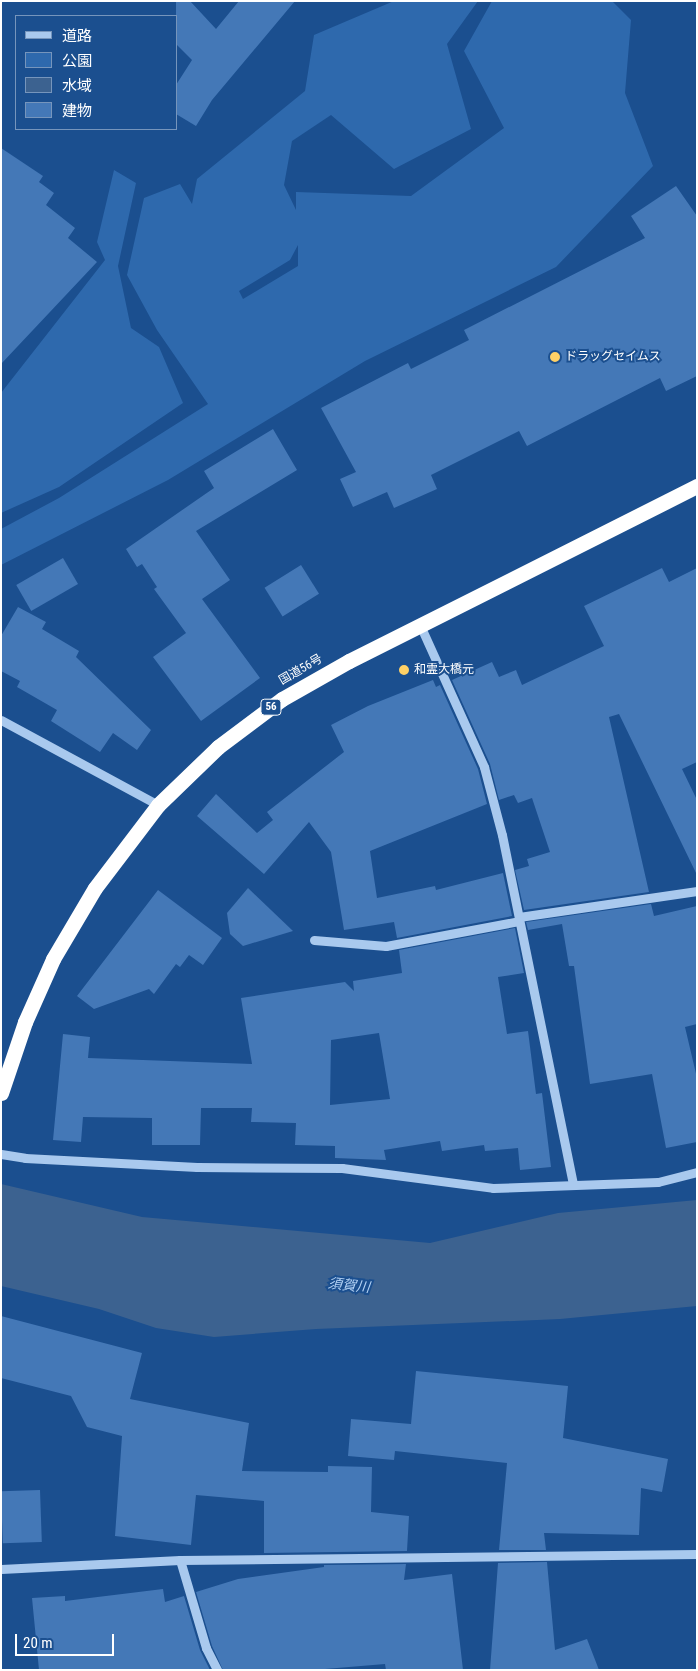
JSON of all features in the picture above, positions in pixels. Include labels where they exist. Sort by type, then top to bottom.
[{"type":"highway","name":"国道56号","points":[[1,1093],[25,1022],[52,959],[95,888],[158,805],[218,747],[282,699],[420,625],[697,486]]},
{"type":"street","points":[[420,625],[484,767],[519,919],[573,1184]]},
{"type":"street","points":[[1,720],[158,805]]},
{"type":"street","points":[[314,940],[386,946],[519,919],[697,891]]},
{"type":"street","points":[[1,1154],[25,1158],[197,1167],[342,1168],[493,1188],[658,1182],[697,1172]]},
{"type":"street","points":[[1,1569],[180,1560],[696,1554]]},
{"type":"street","points":[[180,1560],[206,1648],[217,1670]]},
{"type":"green space","points":[[394,1],[478,1],[447,44],[471,129],[394,169],[331,115],[292,141],[284,185],[296,210],[296,192],[411,196],[504,128],[464,51],[492,1],[612,1],[631,20],[625,93],[653,166],[556,267],[365,361],[168,480],[1,565],[1,529],[59,498],[208,404],[157,330],[127,275],[144,198],[180,184],[192,204],[197,179],[305,91],[314,35]],"holes":[[[298,245],[298,266],[243,299],[239,291],[290,260]]]},
{"type":"green space","points":[[114,170],[136,183],[118,266],[131,328],[159,347],[183,403],[59,487],[1,513],[1,393],[105,260],[97,242]]},
{"type":"water","name":"須賀川","points":[[1,1184],[142,1217],[430,1243],[558,1213],[697,1200],[697,1306],[560,1319],[316,1329],[214,1337],[156,1328],[99,1309],[1,1286]]},
{"type":"building","points":[[176,1],[190,1],[216,29],[239,1],[295,1],[212,100],[196,126],[178,115],[178,82],[192,60],[178,46],[178,15],[176,15]]},
{"type":"building","points":[[1,148],[43,176],[39,182],[54,193],[46,205],[75,228],[68,238],[97,262],[1,364]]},
{"type":"building","points":[[676,186],[697,216],[697,376],[666,391],[660,378],[527,446],[519,431],[431,475],[437,489],[394,508],[387,492],[353,507],[340,479],[356,472],[321,408],[408,363],[411,369],[469,340],[464,330],[645,238],[631,216]]},
{"type":"building","points":[[273,429],[297,470],[196,531],[230,580],[202,599],[260,678],[201,721],[153,657],[186,633],[154,589],[157,587],[142,564],[137,567],[126,549],[214,488],[204,471]]},
{"type":"building","points":[[63,558],[78,584],[31,611],[16,585]]},
{"type":"building","points":[[301,565],[319,594],[283,617],[265,588]]},
{"type":"building","points":[[662,568],[669,582],[697,568],[697,762],[682,769],[697,800],[697,875],[619,714],[609,717],[649,892],[524,910],[515,870],[529,866],[527,859],[550,852],[532,798],[518,803],[514,795],[499,800],[490,764],[452,680],[492,662],[499,677],[516,670],[522,685],[604,646],[584,606]]},
{"type":"building","points":[[18,607],[46,622],[42,629],[79,651],[76,657],[151,730],[137,750],[113,733],[100,752],[51,721],[57,710],[17,687],[20,681],[1,671],[1,636]]},
{"type":"building","points":[[433,680],[436,687],[440,685],[478,769],[487,804],[370,851],[377,898],[435,886],[436,890],[503,873],[512,916],[397,938],[394,922],[344,930],[331,852],[309,822],[264,874],[197,816],[216,794],[257,833],[273,820],[267,812],[344,752],[331,725],[368,706]]},
{"type":"building","points":[[248,888],[293,931],[243,946],[230,934],[227,913]]},
{"type":"building","points":[[158,890],[222,938],[203,965],[189,955],[180,967],[176,964],[154,994],[149,989],[94,1009],[77,996]]},
{"type":"building","points":[[651,904],[654,916],[697,906],[697,1024],[685,1027],[697,1078],[697,1142],[666,1148],[652,1074],[590,1084],[574,966],[569,966],[562,924],[528,930],[526,922]]},
{"type":"building","points":[[515,928],[524,973],[498,977],[507,1034],[528,1031],[536,1094],[542,1093],[551,1167],[520,1170],[518,1148],[485,1151],[484,1145],[442,1151],[440,1141],[384,1150],[386,1160],[335,1158],[335,1146],[295,1145],[296,1123],[251,1122],[252,1108],[201,1108],[200,1145],[152,1145],[152,1118],[83,1117],[81,1142],[53,1140],[63,1034],[90,1037],[88,1058],[252,1064],[241,998],[345,982],[354,991],[353,981],[402,973],[399,950]],"holes":[[[379,1033],[390,1099],[330,1105],[331,1040]]]},
{"type":"building","points":[[1,1316],[142,1353],[130,1399],[249,1423],[242,1471],[328,1472],[328,1466],[372,1467],[371,1512],[409,1516],[407,1551],[264,1553],[264,1501],[196,1495],[191,1545],[115,1536],[122,1436],[87,1427],[71,1396],[1,1378]]},
{"type":"building","points":[[416,1371],[568,1386],[563,1438],[668,1459],[662,1492],[641,1488],[639,1535],[544,1533],[546,1550],[499,1550],[507,1463],[395,1451],[394,1460],[348,1456],[351,1419],[411,1424]]},
{"type":"building","points":[[40,1490],[42,1542],[3,1543],[1,1491]]},
{"type":"building","points":[[547,1562],[555,1650],[587,1639],[599,1670],[490,1670],[498,1563]]},
{"type":"building","points":[[406,1564],[404,1580],[452,1574],[463,1670],[386,1670],[385,1664],[313,1670],[223,1670],[212,1646],[196,1592],[238,1579],[324,1567],[324,1565]]},
{"type":"building","points":[[163,1589],[165,1602],[184,1596],[200,1650],[210,1670],[39,1670],[32,1598],[65,1596],[65,1601]]},
{"type":"place","name":"ドラッグセイムス","points":[[555,357]]},
{"type":"place","name":"和霊大橋元","points":[[404,670]]}]
